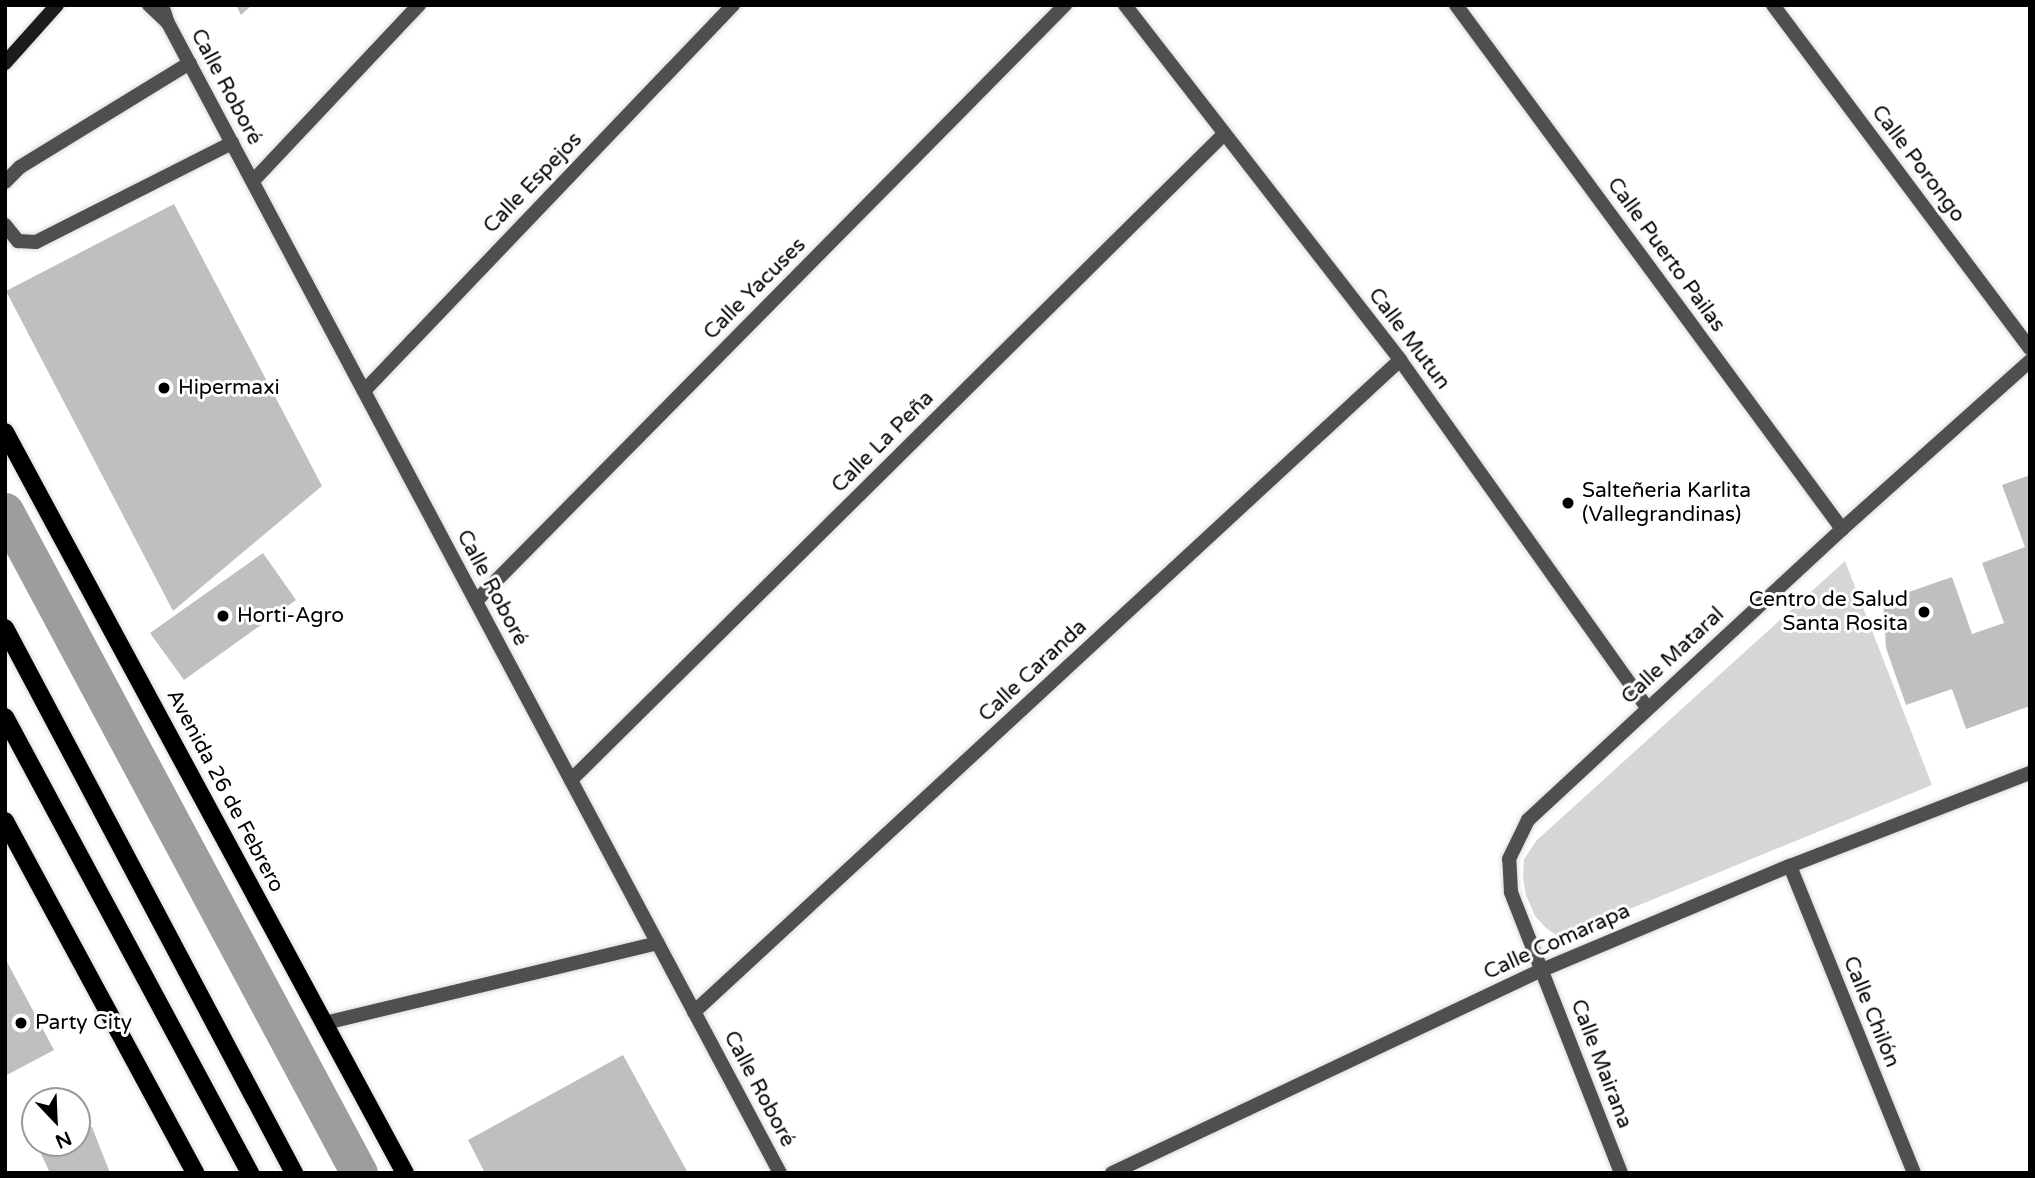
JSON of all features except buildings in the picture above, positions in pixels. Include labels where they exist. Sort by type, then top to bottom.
[{"type":"main road","points":[[5,63],[57,5]]},
{"type":"main road","name":"Avenida 26 de Febrero","points":[[5,432],[405,1173]]},
{"type":"main road","points":[[5,628],[294,1173]]},
{"type":"main road","points":[[5,717],[250,1173]]},
{"type":"main road","points":[[5,821],[195,1173]]},
{"type":"street","name":"Calle Roboré","points":[[149,5],[168,23]]},
{"type":"street","name":"Calle Roboré","points":[[162,5],[168,23],[780,1173]]},
{"type":"street","points":[[253,181],[419,5]]},
{"type":"street","name":"Calle Espejos","points":[[364,390],[733,5]]},
{"type":"street","name":"Calle Yacuses","points":[[476,601],[1065,5]]},
{"type":"street","name":"Calle Mutun","points":[[1125,5],[1400,360],[1647,707]]},
{"type":"street","name":"Calle Puerto Pailas","points":[[1456,5],[1842,529]]},
{"type":"street","name":"Calle Porongo","points":[[1773,5],[2030,348]]},
{"type":"street","points":[[5,183],[20,167],[190,63]]},
{"type":"street","name":"Calle La Peña","points":[[571,780],[1224,134]]},
{"type":"street","points":[[5,225],[18,241],[36,242],[232,143]]},
{"type":"street","name":"Calle Caranda","points":[[694,1012],[1400,360]]},
{"type":"street","name":"Calle Mataral","points":[[1542,970],[1511,892],[1509,859],[1528,820],[1647,707],[2030,361]]},
{"type":"street","name":"Calle Comarapa","points":[[1111,1173],[1542,970],[1790,866],[2030,773]]},
{"type":"street","name":"Calle Chilón","points":[[1790,866],[1913,1173]]},
{"type":"street","points":[[324,1023],[658,943]]},
{"type":"street","name":"Calle Mairana","points":[[1542,970],[1621,1173]]},
{"type":"shaded area","points":[[1845,561],[1932,785],[1576,931],[1559,937],[1546,928],[1535,916],[1526,895],[1523,878],[1524,859],[1537,840]]},
{"type":"waterway","points":[[5,511],[359,1173]]},
{"type":"place","name":"Hipermaxi","points":[[164,388]]},
{"type":"place","name":"Salteñeria Karlita (Vallegrandinas)","points":[[1568,503]]},
{"type":"place","name":"Centro de Salud Santa Rosita","points":[[1924,612]]},
{"type":"place","name":"Horti-Agro","points":[[223,616]]},
{"type":"place","name":"Party City","points":[[21,1023]]}]
